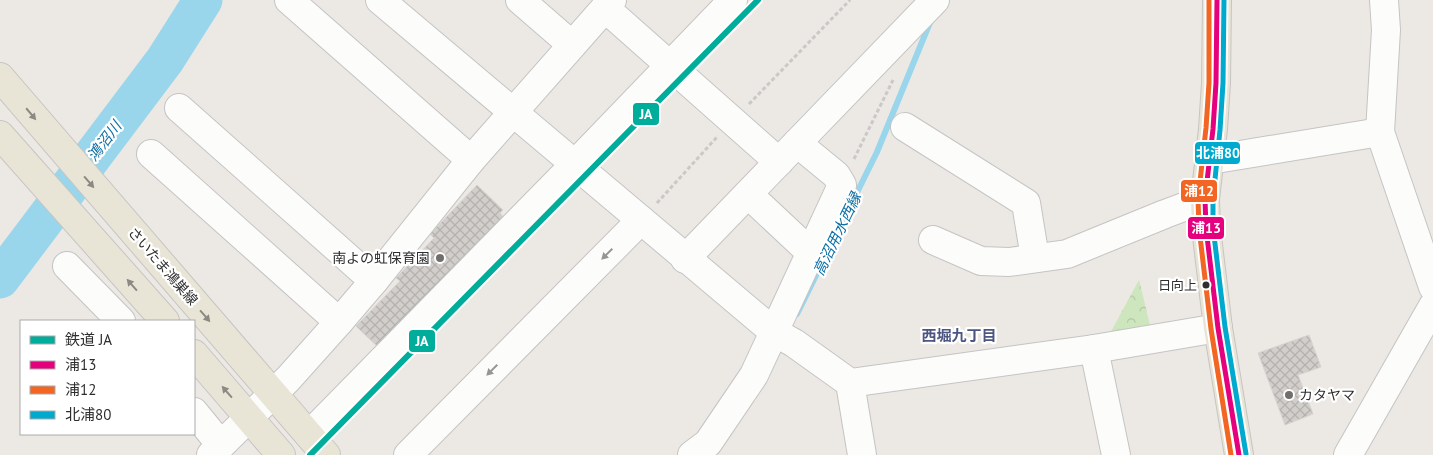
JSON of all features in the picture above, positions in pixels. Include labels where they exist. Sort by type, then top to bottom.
[{"type":"main road","points":[[1217,0],[1216,83],[1205,199],[1206,228],[1218,328],[1239,455]]},
{"type":"main road","name":"さいたま鴻巣線","points":[[0,78],[326,455]]},
{"type":"main road","points":[[0,135],[164,320]]},
{"type":"main road","points":[[195,355],[281,455]]},
{"type":"street","points":[[289,0],[471,160]]},
{"type":"street","points":[[380,0],[686,259],[784,338],[850,383],[1218,328]]},
{"type":"street","points":[[520,0],[572,45]]},
{"type":"street","points":[[309,434],[575,164],[733,0]]},
{"type":"street","points":[[1384,0],[1386,30],[1380,132],[1433,287]]},
{"type":"street","points":[[686,259],[933,2]]},
{"type":"street","points":[[195,414],[216,450],[273,394],[339,322],[471,160],[608,4],[669,65],[788,153],[836,175],[842,185],[811,253],[784,338],[754,375],[708,443],[692,455]]},
{"type":"street","points":[[179,108],[374,280]]},
{"type":"street","points":[[905,127],[1026,203],[1035,258]]},
{"type":"street","points":[[1210,160],[1380,132]]},
{"type":"street","points":[[151,154],[339,322]]},
{"type":"street","points":[[748,194],[811,253]]},
{"type":"street","points":[[933,240],[981,261],[1009,262],[1066,254],[1205,199]]},
{"type":"street","points":[[408,455],[641,220]]},
{"type":"street","points":[[67,266],[120,320]]},
{"type":"street","points":[[1348,455],[1433,306]]},
{"type":"street","points":[[1094,348],[1116,455]]},
{"type":"street","points":[[850,383],[862,455]]},
{"type":"path","points":[[842,185],[894,77]]},
{"type":"green space","points":[[1139,280],[1151,329],[1108,337]]},
{"type":"building","points":[[477,185],[503,210],[500,213],[504,218],[379,348],[356,326],[400,281],[396,278],[434,238],[430,234]]},
{"type":"building","name":"カタヤマ","points":[[1309,335],[1321,367],[1298,375],[1313,414],[1285,425],[1258,353]]},
{"type":"waterway","name":"鴻沼川","points":[[0,279],[165,60],[203,0]]},
{"type":"waterway","name":"高沼用水西縁","points":[[797,314],[877,152],[931,20]]},
{"type":"rail line","name":"JA","points":[[310,455],[758,0]]},
{"type":"transit line","name":"浦12","points":[[1209,0],[1209,83],[1198,199],[1199,228],[1211,329],[1231,455]]},
{"type":"transit line","name":"浦13","points":[[1217,0],[1216,83],[1205,199],[1206,228],[1218,328],[1239,455]]},
{"type":"transit line","name":"北浦80","points":[[1224,0],[1223,83],[1213,199],[1213,227],[1225,327],[1246,454]]},
{"type":"place","name":"南よの虹保育園","points":[[440,258]]},
{"type":"place","name":"日向上","points":[[1206,285]]},
{"type":"place","name":"カタヤマ","points":[[1289,395]]},
{"type":"district","name":"西堀九丁目","points":[[959,335]]}]
